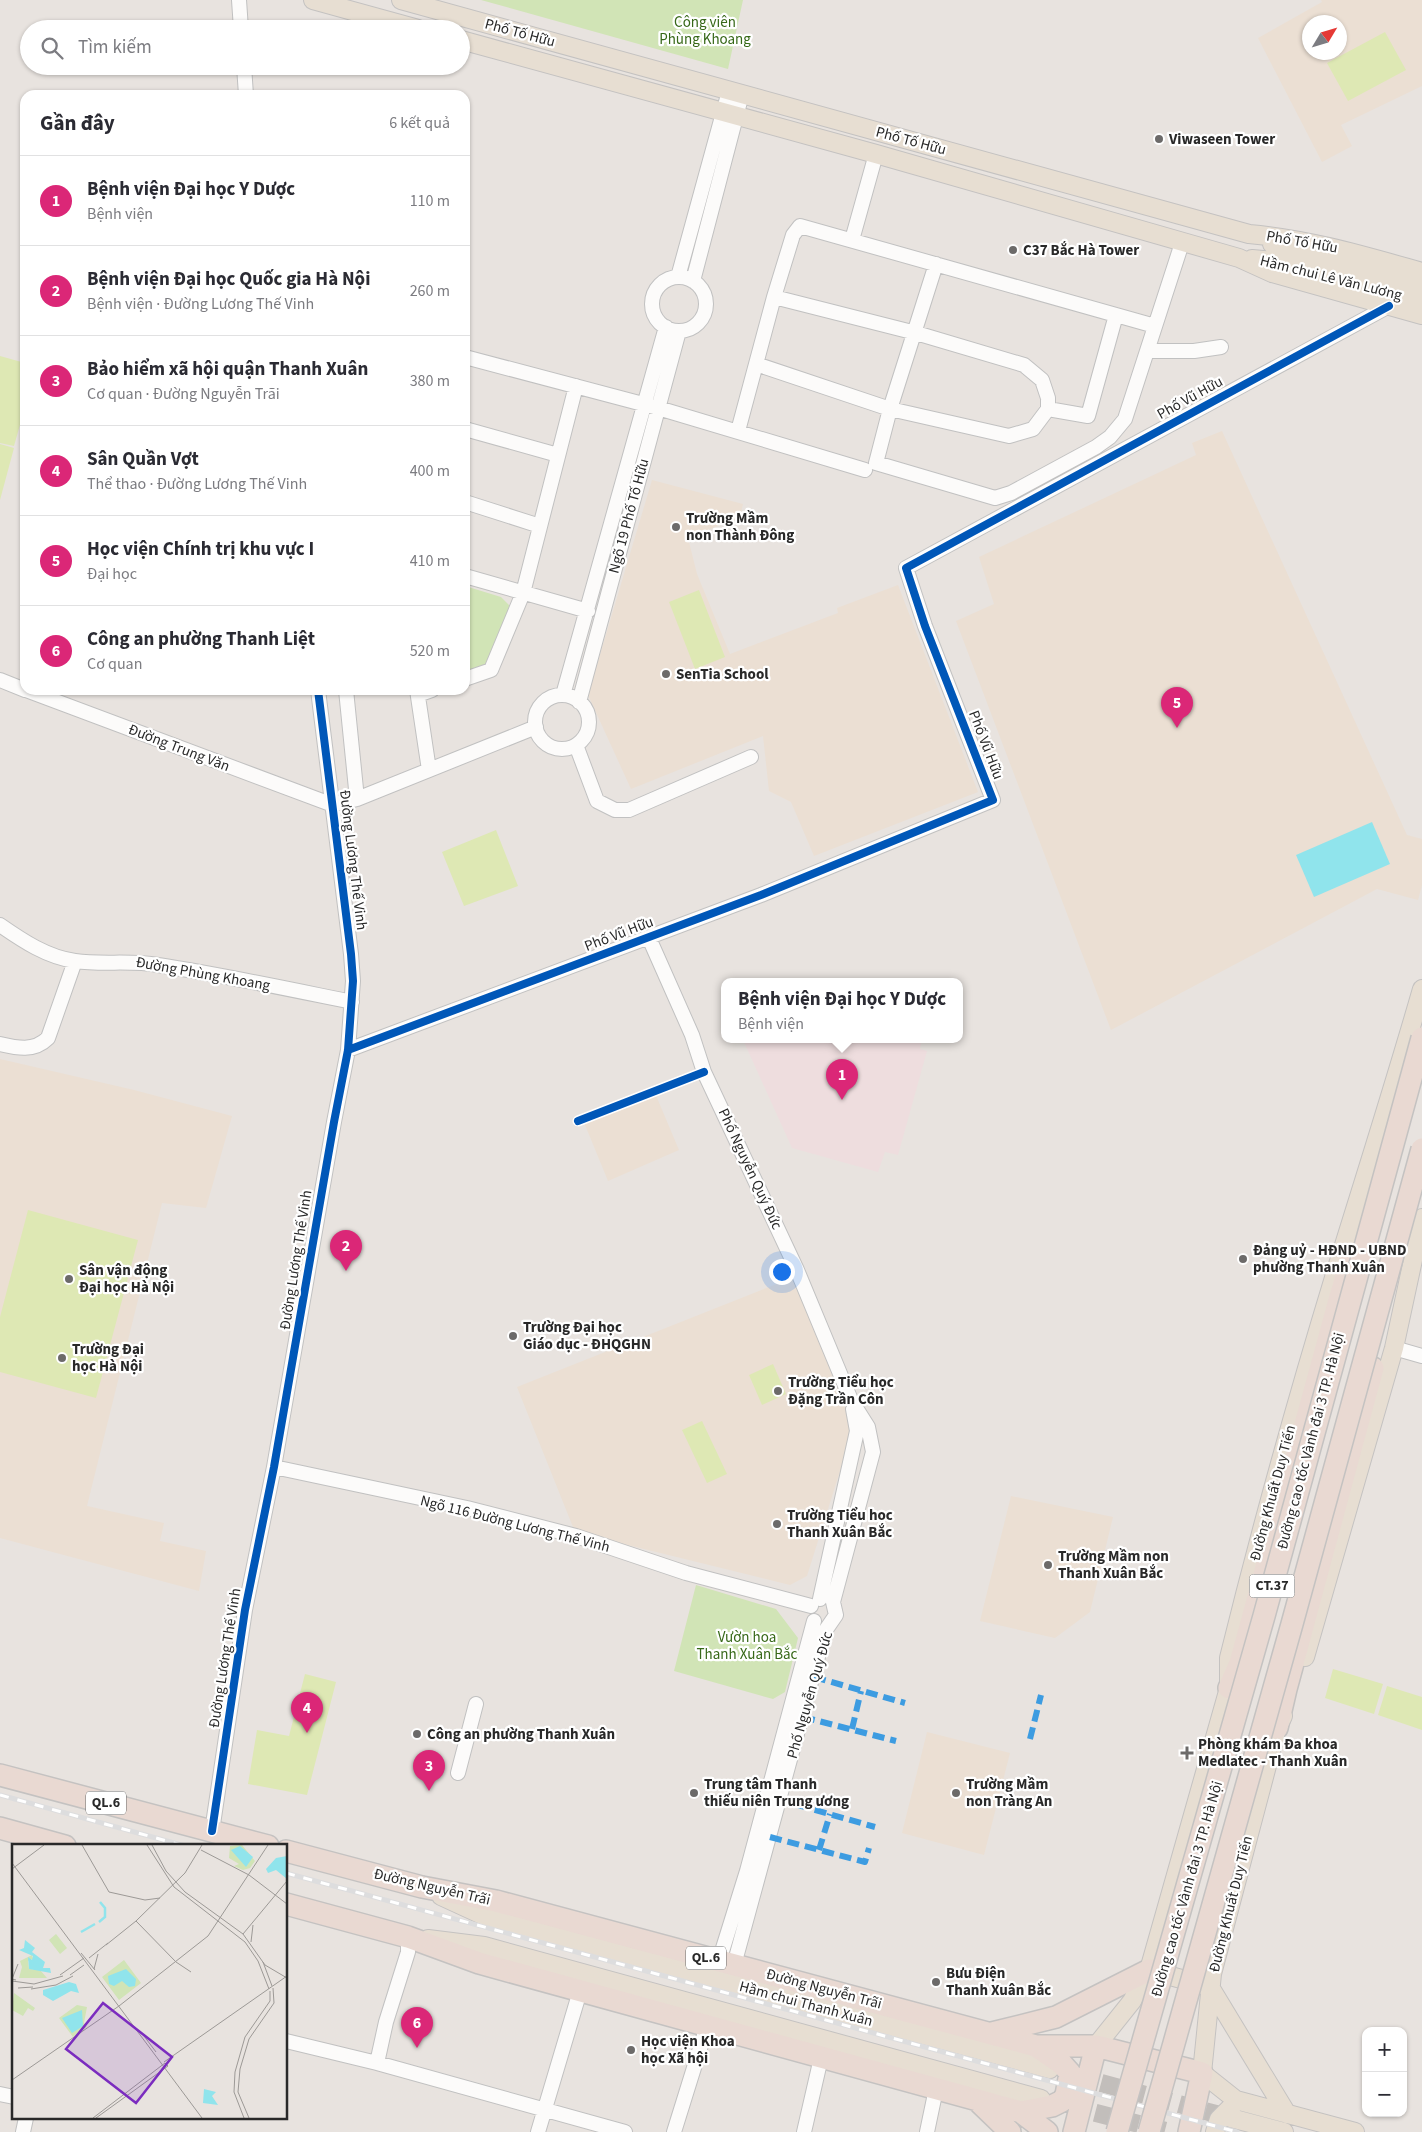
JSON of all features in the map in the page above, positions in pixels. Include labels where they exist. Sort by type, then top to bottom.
[{"type":"highway","points":[[1229,1688],[1240,1663],[1339,1300],[1422,1038]]},
{"type":"highway","name":"Đường cao tốc Vành đai 3 TP. Hà Nội","points":[[1117,2132],[1261,1626],[1422,1038]]},
{"type":"highway","name":"Đường cao tốc Vành đai 3 TP. Hà Nội","points":[[1149,2132],[1292,1624],[1422,1148]]},
{"type":"highway","points":[[1277,1728],[1409,1236],[1422,1178]]},
{"type":"highway","name":"QL.6","points":[[0,1775],[261,1844]]},
{"type":"highway","points":[[0,1828],[58,1844]]},
{"type":"highway","name":"Đường Nguyễn Trãi","points":[[288,1852],[422,1887],[496,1902],[1036,2046],[1096,2046],[1202,2074]]},
{"type":"highway","points":[[288,1905],[408,1936],[479,1963],[1021,2112],[1046,2132]]},
{"type":"highway","points":[[990,2034],[1056,2017],[1149,1970]]},
{"type":"highway","points":[[1021,2112],[1052,2106],[1062,2101],[1070,2076],[1069,2070],[1036,2046]]},
{"type":"highway","points":[[1074,2132],[1096,2046]]},
{"type":"highway","name":"Đường Khuất Duy Tiến","points":[[1190,2132],[1202,2074]]},
{"type":"highway","points":[[978,2101],[1010,2132]]},
{"type":"main road","points":[[313,0],[385,20]]},
{"type":"main road","name":"Phố Tố Hữu","points":[[401,0],[1249,234],[1291,238],[1337,248],[1422,272]]},
{"type":"main road","name":"Phố Tố Hữu","points":[[470,42],[876,154],[1239,258],[1272,273],[1422,315]]},
{"type":"main road","name":"Hầm chui Lê Văn Lương","points":[[1249,234],[1278,246],[1422,286]]},
{"type":"main road","name":"Hầm chui Lê Văn Lương","points":[[1239,258],[1275,261],[1422,301]]},
{"type":"main road","name":"Đường Khuất Duy Tiến","points":[[1096,2046],[1132,2001],[1149,1970],[1229,1688],[1229,1658],[1278,1470],[1419,1013],[1422,989]]},
{"type":"main road","name":"Đường Khuất Duy Tiến","points":[[1202,2074],[1210,1987],[1223,1930],[1277,1728],[1293,1697],[1394,1348],[1422,1218]]},
{"type":"main road","name":"Hầm chui Thanh Xuân","points":[[422,1887],[491,1919],[1050,2070]]},
{"type":"main road","name":"Hầm chui Thanh Xuân","points":[[408,1936],[484,1946],[1041,2099]]},
{"type":"main road","points":[[1149,1970],[1210,1987],[1287,2114]]},
{"type":"main road","name":"Đường Nguyễn Trãi","points":[[1202,2074],[1236,2100],[1355,2132]]},
{"type":"main road","points":[[1215,2132],[1218,2119],[1235,2105],[1236,2100]]},
{"type":"main road","points":[[1231,2118],[1284,2132]]},
{"type":"street","points":[[239,0],[240,20]]},
{"type":"street","points":[[245,75],[246,90]]},
{"type":"street","points":[[678,277],[736,93]]},
{"type":"street","points":[[693,281],[730,114]]},
{"type":"street","points":[[852,240],[876,154]]},
{"type":"street","points":[[738,431],[774,297],[793,235],[800,226],[1155,326]]},
{"type":"street","points":[[936,264],[916,333],[890,409],[876,462],[995,498],[1011,493],[1110,437],[1125,419],[1149,350],[1182,243]]},
{"type":"street","points":[[678,277],[693,281],[705,295],[705,310],[698,323],[692,327],[672,329],[654,314],[653,297],[662,283],[678,277]]},
{"type":"street","points":[[756,364],[890,409],[1009,436],[1033,429],[1048,409],[1048,398],[1042,380],[1024,364],[916,333],[774,297]]},
{"type":"street","name":"Phố Vũ Hữu","points":[[348,1050],[761,895],[992,800],[925,626],[906,568],[1389,306]]},
{"type":"street","points":[[1048,409],[1088,416],[1116,314]]},
{"type":"street","name":"Ngõ 19 Phố Tố Hữu","points":[[579,702],[651,406],[672,329]]},
{"type":"street","points":[[1149,350],[1194,351],[1221,347]]},
{"type":"street","points":[[470,358],[651,406],[865,470]]},
{"type":"street","points":[[470,677],[491,670],[523,593],[576,386]]},
{"type":"street","name":"Ngõ 19 Phố Tố Hữu","points":[[563,696],[651,406]]},
{"type":"street","points":[[470,431],[558,455]]},
{"type":"street","points":[[470,504],[540,526]]},
{"type":"street","points":[[470,577],[588,611]]},
{"type":"street","name":"Đường Trung Văn","points":[[0,680],[20,688]]},
{"type":"street","name":"Đường Trung Văn","points":[[38,695],[333,805]]},
{"type":"street","name":"Đường Lương Thế Vinh","points":[[212,1831],[245,1610],[274,1466],[348,1050],[352,1002],[351,954],[319,695]]},
{"type":"street","points":[[347,695],[358,799]]},
{"type":"street","points":[[417,695],[428,770]]},
{"type":"street","points":[[563,696],[579,702],[586,709],[588,724],[584,738],[576,745],[566,749],[556,748],[547,744],[540,737],[536,727],[537,714],[544,702],[550,698],[563,696]]},
{"type":"street","points":[[333,805],[358,799],[536,727]]},
{"type":"street","points":[[576,745],[597,801],[615,810],[628,810],[751,758]]},
{"type":"street","name":"Đường Phùng Khoang","points":[[0,925],[23,942],[49,954],[75,961],[137,961],[352,1002]]},
{"type":"street","name":"Phố Nguyễn Quý Đức","points":[[649,938],[692,1035],[704,1072],[793,1262],[873,1452],[821,1602]]},
{"type":"street","points":[[0,1044],[28,1050],[48,1038],[75,961]]},
{"type":"street","points":[[1394,1348],[1422,1356]]},
{"type":"street","name":"Phố Nguyễn Quý Đức","points":[[821,1602],[863,1429]]},
{"type":"street","name":"Ngõ 116 Đường Lương Thế Vinh","points":[[274,1466],[467,1508],[576,1536],[686,1573],[821,1602]]},
{"type":"street","points":[[821,1602],[810,1614],[814,1621],[822,1625],[825,1631]]},
{"type":"street","name":"Phố Nguyễn Quý Đức","points":[[726,1963],[825,1631],[836,1615],[821,1602]]},
{"type":"street","name":"Phố Nguyễn Quý Đức","points":[[726,1963],[749,1861],[814,1621]]},
{"type":"street","points":[[458,1772],[476,1704]]},
{"type":"street","points":[[377,2063],[386,2022],[408,1952],[408,1936]]},
{"type":"street","points":[[538,2132],[580,1991]]},
{"type":"street","points":[[674,2132],[707,2026]]},
{"type":"street","points":[[288,2041],[377,2063],[624,2132]]},
{"type":"street","points":[[804,2132],[821,2058]]},
{"type":"street","points":[[927,2132],[936,2089]]},
{"type":"shaded area","points":[[1321,0],[1422,0],[1422,86],[1341,125],[1352,146],[1322,162],[1258,38],[1322,2]]},
{"type":"shaded area","points":[[1222,431],[1407,835],[1422,839],[1422,885],[1418,900],[1377,889],[1111,1030],[956,621],[994,604],[979,557],[1196,455],[1192,443]]},
{"type":"shaded area","points":[[652,480],[743,504],[740,517],[688,538],[697,574],[730,654],[838,613],[837,608],[898,585],[978,792],[814,856],[791,802],[769,791],[763,736],[631,789],[588,695]]},
{"type":"shaded area","points":[[744,1043],[921,1043],[920,1049],[927,1051],[898,1155],[885,1152],[878,1172],[792,1148]]},
{"type":"shaded area","name":"Trường Đại học Hà Nội","points":[[0,1059],[134,1090],[232,1116],[206,1208],[162,1203],[87,1506],[164,1523],[160,1541],[206,1551],[199,1591],[0,1538]]},
{"type":"shaded area","points":[[655,1093],[679,1150],[608,1181],[583,1120]]},
{"type":"shaded area","points":[[794,1277],[856,1420],[807,1576],[790,1585],[575,1532],[517,1387]]},
{"type":"shaded area","name":"Trường Mầm non Thanh Xuân Bắc","points":[[1011,1496],[1113,1517],[1090,1612],[1055,1638],[980,1621]]},
{"type":"shaded area","name":"Trường Mầm non Tràng An","points":[[927,1732],[1010,1753],[984,1855],[902,1833]]},
{"type":"green space","name":"Công viên Phùng Khoang","points":[[481,0],[743,0],[728,69]]},
{"type":"green space","points":[[1385,32],[1406,70],[1348,101],[1327,63],[1333,60],[1347,60],[1347,52]]},
{"type":"green space","points":[[0,356],[20,362],[20,425],[14,446],[0,443]]},
{"type":"green space","points":[[0,444],[14,448],[0,500]]},
{"type":"green space","points":[[470,588],[501,597],[515,611],[491,670],[470,674]]},
{"type":"green space","points":[[699,590],[725,657],[695,669],[669,602]]},
{"type":"green space","points":[[496,830],[518,886],[464,906],[442,852]]},
{"type":"green space","name":"Sân vận động Đại học Hà Nội","points":[[28,1210],[138,1240],[96,1398],[0,1372],[0,1317]]},
{"type":"green space","points":[[773,1364],[786,1394],[762,1405],[749,1375]]},
{"type":"green space","points":[[702,1421],[727,1474],[707,1483],[682,1430]]},
{"type":"green space","name":"Vườn hoa Thanh Xuân Bắc","points":[[696,1585],[776,1609],[798,1638],[785,1692],[773,1699],[674,1671]]},
{"type":"green space","points":[[1333,1669],[1383,1684],[1374,1714],[1325,1698]]},
{"type":"green space","points":[[305,1674],[336,1682],[307,1795],[248,1784],[257,1730],[289,1736]]},
{"type":"green space","points":[[1387,1686],[1422,1697],[1422,1730],[1378,1715]]},
{"type":"water","points":[[1372,822],[1390,864],[1314,897],[1296,855]]},
{"type":"tunnel","points":[[1075,2076],[1231,2118]]},
{"type":"tunnel","points":[[1069,2106],[1170,2132]]},
{"type":"railway","points":[[0,1795],[178,1844]]},
{"type":"railway","points":[[288,1874],[1237,2132]]},
{"type":"marked path","points":[[814,1677],[905,1703]]},
{"type":"marked path","points":[[852,1729],[861,1691]]},
{"type":"marked path","points":[[1030,1739],[1041,1695]]},
{"type":"marked path","points":[[803,1717],[896,1741]]},
{"type":"marked path","points":[[780,1800],[875,1827]]},
{"type":"marked path","points":[[819,1850],[830,1814]]},
{"type":"marked path","points":[[770,1837],[865,1862],[869,1848]]},
{"type":"cycle path","points":[[348,1050],[761,895],[993,800],[925,626],[906,568],[1389,306]]},
{"type":"cycle path","points":[[212,1831],[245,1610],[274,1467],[348,1050],[353,981],[351,954],[319,695]]},
{"type":"cycle path","points":[[578,1121],[704,1072]]},
{"type":"place","name":"Viwaseen Tower","points":[[1159,139]]},
{"type":"place","name":"C37 Bắc Hà Tower","points":[[1013,250]]},
{"type":"place","name":"Trường Mầm non Thành Đông","points":[[676,527]]},
{"type":"place","name":"SenTia School","points":[[666,674]]},
{"type":"place","name":"Học viện Chính trị khu vực I","points":[[1177,728]]},
{"type":"place","name":"Bệnh viện Đại học Y Dược","points":[[842,1100]]},
{"type":"place","name":"Đảng uỷ - HĐND - UBND phường Thanh Xuân","points":[[1243,1259]]},
{"type":"place","name":"Bệnh viện Đại học Quốc gia Hà Nội","points":[[346,1271]]},
{"type":"place","name":"Sân vận động Đại học Hà Nội","points":[[69,1279]]},
{"type":"place","name":"Trường Đại học Giáo dục - ĐHQGHN","points":[[513,1336]]},
{"type":"place","name":"Trường Đại học Hà Nội","points":[[62,1358]]},
{"type":"place","name":"Trường Tiểu học Đặng Trần Côn","points":[[778,1391]]},
{"type":"place","name":"Trường Tiểu học Thanh Xuân Bắc","points":[[777,1524]]},
{"type":"place","name":"Trường Mầm non Thanh Xuân Bắc","points":[[1048,1565]]},
{"type":"place","name":"Sân Quần Vợt","points":[[307,1733]]},
{"type":"place","name":"Công an phường Thanh Xuân","points":[[417,1734]]},
{"type":"place","name":"Phòng khám Đa khoa Medlatec - Thanh Xuân","points":[[1187,1753]]},
{"type":"place","name":"Bảo hiểm xã hội quận Thanh Xuân","points":[[429,1791]]},
{"type":"place","name":"Trung tâm Thanh thiếu niên Trung ương","points":[[694,1793]]},
{"type":"place","name":"Trường Mầm non Tràng An","points":[[956,1793]]},
{"type":"place","name":"Bưu Điện Thanh Xuân Bắc","points":[[936,1982]]},
{"type":"place","name":"Công an phường Thanh Liệt","points":[[417,2048]]},
{"type":"place","name":"Học viện Khoa học Xã hội","points":[[631,2050]]}]
